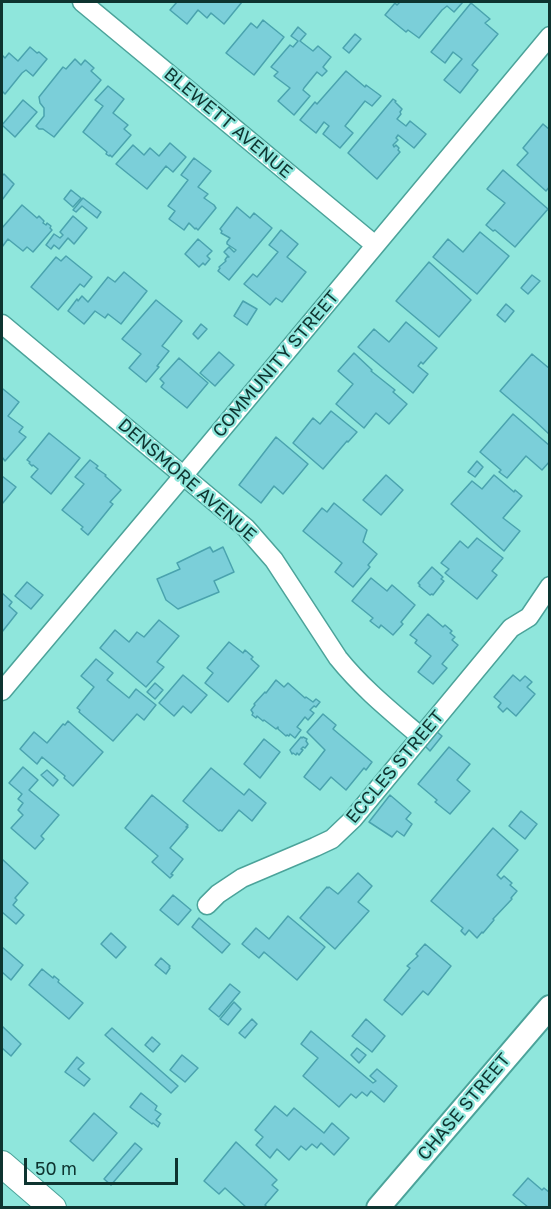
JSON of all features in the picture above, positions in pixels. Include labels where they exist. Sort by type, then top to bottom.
[{"type":"main road","points":[[2,1164],[53,1208]]},
{"type":"street","name":"BLEWETT AVENUE","points":[[82,2],[375,245]]},
{"type":"street","name":"COMMUNITY STREET","points":[[2,691],[549,36]]},
{"type":"street","name":"DENSMORE AVENUE","points":[[2,324],[246,528],[284,575],[338,658],[379,701],[421,737]]},
{"type":"street","name":"ECCLES STREET","points":[[207,905],[218,894],[242,878],[332,839],[353,819],[511,628],[530,617],[549,586]]},
{"type":"street","name":"CHASE STREET","points":[[378,1208],[549,1007]]},
{"type":"building","points":[[177,2],[242,2],[224,24],[211,13],[207,18],[198,10],[187,24],[170,10]]},
{"type":"building","points":[[400,2],[463,2],[454,12],[447,6],[442,10],[419,38],[408,30],[406,32],[385,15],[395,3],[397,5]]},
{"type":"building","points":[[471,3],[490,19],[485,23],[498,34],[472,65],[478,70],[460,93],[444,80],[462,59],[453,52],[445,63],[431,52]]},
{"type":"building","points":[[263,20],[284,37],[254,75],[226,53],[251,23],[257,28]]},
{"type":"building","points":[[298,27],[306,34],[300,41],[313,51],[318,46],[331,57],[323,67],[327,71],[322,76],[317,72],[304,88],[303,90],[310,96],[294,115],[278,101],[290,88],[274,76],[278,72],[271,67],[290,45],[293,47],[298,41],[291,36]]},
{"type":"building","points":[[355,34],[361,39],[349,53],[343,48]]},
{"type":"building","points":[[30,47],[47,59],[33,76],[26,70],[22,73],[5,94],[2,91],[2,55],[5,58],[9,53],[18,61]]},
{"type":"building","points":[[75,59],[81,65],[85,60],[94,68],[91,71],[101,80],[54,137],[36,126],[44,116],[44,108],[39,97],[63,67],[66,69]]},
{"type":"building","points":[[346,71],[365,87],[366,85],[381,96],[372,106],[365,101],[345,126],[353,133],[340,148],[323,134],[329,126],[324,122],[316,133],[300,120]]},
{"type":"building","points":[[108,86],[124,99],[113,113],[128,125],[124,129],[131,135],[112,157],[83,132],[103,106],[95,100]]},
{"type":"building","points":[[393,99],[402,109],[397,119],[406,126],[410,121],[426,134],[414,148],[398,135],[396,138],[398,140],[393,145],[399,148],[400,152],[377,179],[348,153]]},
{"type":"building","points":[[23,100],[37,112],[15,137],[2,125]]},
{"type":"building","points":[[543,124],[550,130],[550,186],[546,191],[517,165],[528,153],[523,148]]},
{"type":"building","points":[[170,143],[186,157],[173,172],[166,166],[147,189],[116,164],[133,145],[144,155],[150,148],[159,156]]},
{"type":"building","points":[[194,158],[211,171],[198,187],[208,194],[204,198],[216,208],[198,230],[189,223],[184,230],[169,219],[175,211],[168,206],[188,180],[181,175]]},
{"type":"building","points":[[503,170],[548,209],[515,247],[486,225],[505,203],[487,189]]},
{"type":"building","points":[[2,174],[14,184],[2,200]]},
{"type":"building","points":[[71,190],[81,198],[73,207],[64,199]]},
{"type":"building","points":[[83,198],[101,212],[97,218],[82,206],[76,212],[73,210]]},
{"type":"building","points":[[22,205],[37,218],[39,216],[44,221],[43,223],[51,226],[52,230],[33,252],[27,247],[23,251],[8,239],[2,247],[2,228]]},
{"type":"building","points":[[237,207],[250,218],[254,213],[272,228],[229,280],[218,271],[229,257],[224,252],[229,247],[234,252],[236,250],[227,244],[230,238],[221,233],[220,229]]},
{"type":"building","points":[[73,216],[87,228],[74,244],[68,238],[59,249],[54,245],[51,249],[46,245],[54,234],[60,238],[63,235],[60,232]]},
{"type":"building","points":[[281,230],[298,244],[287,257],[306,272],[282,302],[276,298],[270,305],[244,284],[253,274],[257,277],[278,252],[269,245]]},
{"type":"building","points":[[480,232],[509,256],[477,294],[433,257],[448,239],[463,252]]},
{"type":"building","points":[[198,239],[212,251],[207,256],[210,259],[205,265],[203,263],[199,267],[185,254]]},
{"type":"building","points":[[66,256],[92,277],[84,287],[80,284],[58,310],[31,287],[56,257],[61,261]]},
{"type":"building","points":[[429,262],[471,300],[439,337],[396,301]]},
{"type":"building","points":[[124,272],[147,291],[121,324],[108,314],[105,318],[95,311],[84,324],[68,311],[82,296],[88,302],[108,277],[115,282]]},
{"type":"building","points":[[532,275],[540,281],[528,294],[521,288]]},
{"type":"building","points":[[156,300],[182,321],[162,346],[169,351],[146,382],[129,368],[141,354],[122,339]]},
{"type":"building","points":[[243,301],[257,309],[247,325],[234,316]]},
{"type":"building","points":[[506,304],[514,311],[505,322],[497,315]]},
{"type":"building","points":[[406,322],[437,348],[423,364],[421,362],[418,366],[428,374],[413,393],[358,347],[374,329],[389,342]]},
{"type":"building","points":[[201,324],[207,329],[198,339],[193,334]]},
{"type":"building","points":[[219,352],[234,365],[215,386],[200,373]]},
{"type":"building","points":[[354,353],[407,404],[389,424],[376,413],[364,428],[336,404],[353,384],[338,371]]},
{"type":"building","points":[[532,354],[550,369],[550,435],[500,391]]},
{"type":"building","points":[[179,358],[208,383],[187,408],[161,387],[164,383],[160,379]]},
{"type":"building","points":[[3,389],[19,402],[8,416],[23,427],[19,432],[26,437],[5,461],[2,457]]},
{"type":"building","points":[[331,411],[357,432],[323,469],[293,443],[313,418],[320,424]]},
{"type":"building","points":[[513,414],[550,446],[550,461],[542,470],[526,456],[507,478],[480,452]]},
{"type":"building","points":[[49,433],[80,458],[51,494],[31,477],[38,469],[27,460]]},
{"type":"building","points":[[276,437],[308,464],[283,494],[274,486],[261,503],[239,485]]},
{"type":"building","points":[[90,460],[121,490],[110,502],[113,504],[88,535],[81,529],[83,527],[62,510],[84,484],[75,477]]},
{"type":"building","points":[[477,461],[483,467],[475,477],[468,472]]},
{"type":"building","points":[[386,475],[403,490],[381,515],[363,500]]},
{"type":"building","points":[[494,475],[522,496],[503,518],[520,531],[504,551],[451,504],[472,481],[482,489]]},
{"type":"building","points":[[2,476],[16,487],[2,504]]},
{"type":"building","points":[[334,503],[367,530],[363,542],[377,554],[368,565],[370,567],[353,587],[335,572],[342,563],[303,531],[322,508],[327,512]]},
{"type":"building","points":[[477,538],[503,558],[492,571],[497,575],[477,599],[445,573],[449,569],[441,563],[460,541],[468,548]]},
{"type":"building","points":[[210,547],[213,552],[223,547],[234,572],[214,581],[219,592],[178,609],[166,600],[157,579],[180,569],[177,563]]},
{"type":"building","points":[[432,567],[443,577],[441,579],[444,581],[433,595],[430,595],[418,583]]},
{"type":"building","points":[[371,578],[387,591],[392,585],[415,605],[393,635],[381,625],[379,628],[370,621],[373,618],[352,601]]},
{"type":"building","points":[[27,582],[43,595],[31,609],[15,596]]},
{"type":"building","points":[[2,593],[12,602],[9,606],[17,613],[2,632]]},
{"type":"building","points":[[428,614],[443,627],[445,625],[452,631],[450,633],[455,637],[452,640],[458,645],[442,664],[447,668],[433,684],[418,672],[431,656],[415,643],[417,640],[410,635]]},
{"type":"building","points":[[159,620],[179,636],[157,662],[164,667],[146,687],[100,648],[115,630],[129,642],[137,632],[144,637]]},
{"type":"building","points":[[229,642],[243,653],[245,650],[259,666],[228,702],[205,683],[213,673],[207,668]]},
{"type":"building","points":[[96,659],[113,673],[107,680],[129,698],[136,689],[156,705],[144,720],[137,714],[113,741],[77,708],[94,687],[81,676]]},
{"type":"building","points":[[183,675],[207,695],[191,713],[183,706],[174,716],[159,703]]},
{"type":"building","points":[[513,675],[520,681],[525,676],[532,682],[527,687],[535,694],[516,716],[507,708],[503,712],[498,707],[501,703],[494,697]]},
{"type":"building","points":[[276,680],[284,687],[288,683],[313,702],[316,699],[320,702],[310,710],[314,713],[308,720],[305,717],[297,727],[301,730],[295,738],[290,734],[286,736],[278,727],[276,729],[252,715],[251,710],[254,704]]},
{"type":"building","points":[[155,683],[163,690],[155,699],[147,692]]},
{"type":"building","points":[[323,714],[336,725],[333,729],[372,762],[346,790],[331,777],[320,790],[304,777],[325,750],[307,732]]},
{"type":"building","points":[[68,721],[103,752],[73,786],[64,778],[65,776],[42,757],[37,764],[20,749],[34,732],[47,743]]},
{"type":"building","points":[[437,732],[442,736],[430,751],[425,746]]},
{"type":"building","points":[[301,737],[307,739],[308,744],[301,749],[303,750],[299,755],[292,754],[290,750]]},
{"type":"building","points":[[264,739],[280,752],[260,778],[244,764]]},
{"type":"building","points":[[449,747],[470,764],[457,780],[470,791],[450,814],[418,784]]},
{"type":"building","points":[[23,767],[38,780],[29,790],[59,815],[41,836],[44,839],[35,849],[11,828],[23,815],[18,810],[23,803],[18,799],[22,794],[9,783]]},
{"type":"building","points":[[211,768],[244,795],[249,789],[266,803],[252,821],[239,810],[222,831],[219,831],[183,801]]},
{"type":"building","points":[[47,770],[58,780],[53,786],[41,775]]},
{"type":"building","points":[[152,795],[188,825],[170,848],[183,859],[170,878],[152,862],[158,856],[125,828]]},
{"type":"building","points":[[390,795],[411,813],[406,819],[412,824],[404,836],[397,831],[392,837],[369,822]]},
{"type":"building","points":[[521,811],[537,824],[525,839],[509,826]]},
{"type":"building","points":[[493,828],[518,850],[497,875],[501,879],[504,876],[517,891],[477,938],[469,930],[465,935],[461,931],[463,928],[431,901]]},
{"type":"building","points":[[2,859],[28,883],[15,898],[17,900],[13,905],[24,915],[16,924],[2,912]]},
{"type":"building","points":[[358,873],[372,886],[358,902],[369,911],[335,949],[300,918],[327,887],[338,894]]},
{"type":"building","points":[[173,895],[191,910],[178,925],[160,910]]},
{"type":"building","points":[[288,916],[325,947],[297,980],[264,952],[259,958],[242,944],[256,928],[269,939]]},
{"type":"building","points":[[199,918],[230,944],[222,953],[192,927]]},
{"type":"building","points":[[111,933],[126,947],[116,958],[101,944]]},
{"type":"building","points":[[425,944],[451,966],[428,995],[423,991],[402,1015],[384,1000],[410,968],[407,966],[418,956],[416,954]]},
{"type":"building","points":[[2,947],[23,965],[11,980],[2,972]]},
{"type":"building","points":[[161,958],[170,966],[166,974],[155,965]]},
{"type":"building","points":[[42,969],[59,980],[58,982],[83,1003],[69,1019],[29,985]]},
{"type":"building","points":[[230,984],[240,992],[219,1017],[209,1009]]},
{"type":"building","points":[[234,1002],[241,1009],[228,1025],[220,1019]]},
{"type":"building","points":[[252,1019],[257,1024],[245,1038],[239,1033]]},
{"type":"building","points":[[366,1019],[385,1036],[372,1052],[352,1036]]},
{"type":"building","points":[[2,1026],[21,1044],[11,1056],[2,1048]]},
{"type":"building","points":[[112,1028],[178,1086],[171,1093],[105,1035]]},
{"type":"building","points":[[311,1031],[373,1083],[376,1081],[370,1076],[377,1069],[397,1086],[384,1102],[371,1091],[367,1096],[362,1092],[356,1098],[351,1094],[339,1107],[303,1076],[318,1058],[301,1044]]},
{"type":"building","points":[[152,1037],[160,1044],[153,1052],[145,1045]]},
{"type":"building","points":[[357,1048],[366,1055],[359,1063],[351,1055]]},
{"type":"building","points":[[182,1055],[198,1068],[185,1082],[170,1070]]},
{"type":"building","points":[[77,1057],[84,1063],[78,1069],[90,1079],[84,1086],[65,1072]]},
{"type":"building","points":[[141,1093],[157,1106],[155,1110],[161,1114],[156,1120],[160,1123],[158,1127],[130,1107]]},
{"type":"building","points":[[275,1106],[287,1116],[294,1108],[324,1133],[332,1123],[349,1138],[334,1155],[321,1143],[317,1148],[312,1144],[306,1150],[301,1146],[289,1160],[277,1149],[270,1158],[256,1145],[263,1137],[255,1130]]},
{"type":"building","points":[[94,1113],[117,1133],[93,1161],[70,1141]]},
{"type":"building","points":[[236,1142],[277,1180],[272,1185],[278,1190],[265,1205],[268,1208],[247,1208],[225,1188],[219,1194],[204,1181]]},
{"type":"building","points":[[135,1143],[142,1149],[111,1185],[104,1179]]},
{"type":"building","points":[[528,1178],[542,1190],[544,1188],[550,1193],[550,1208],[527,1208],[513,1195]]}]
